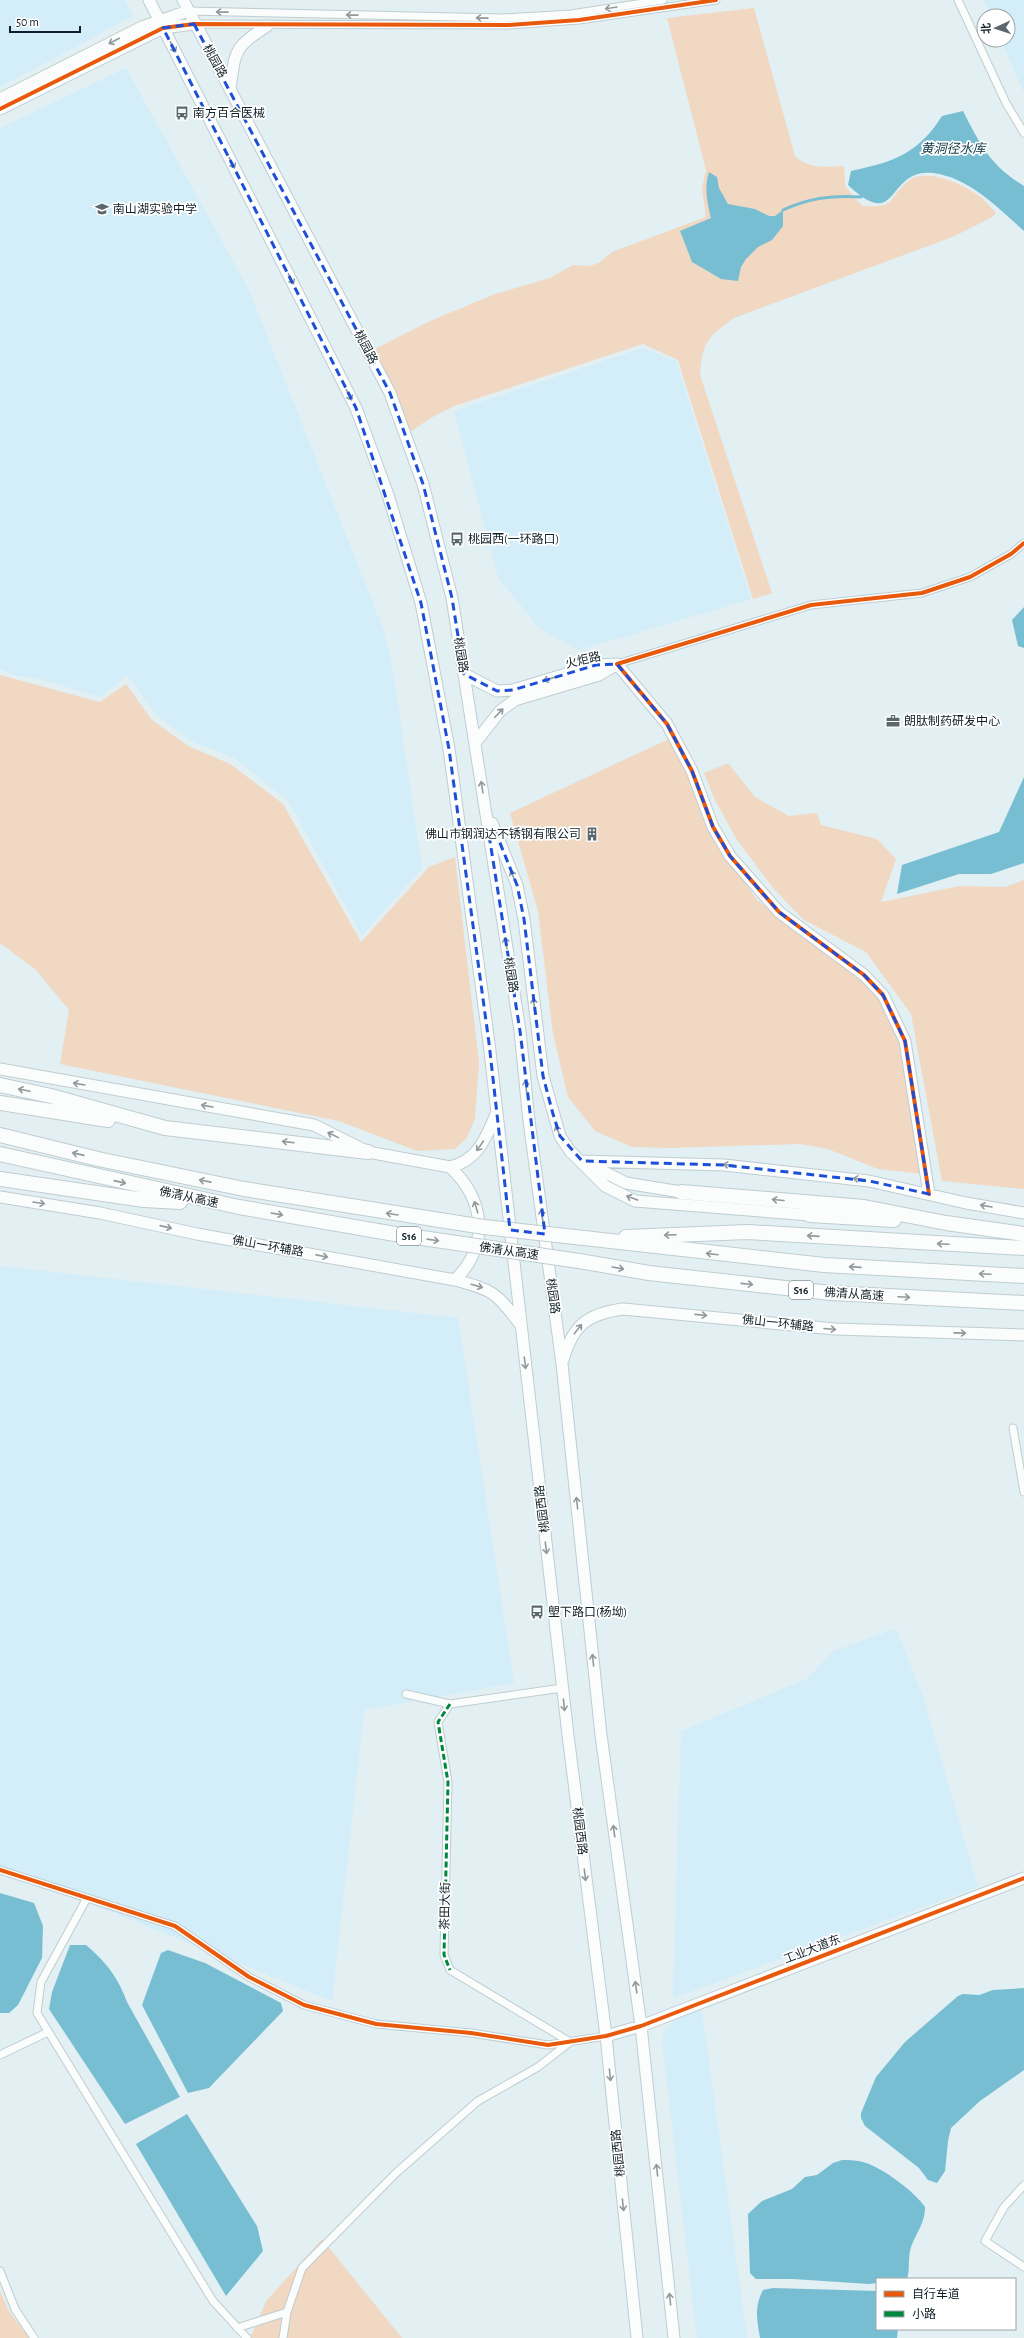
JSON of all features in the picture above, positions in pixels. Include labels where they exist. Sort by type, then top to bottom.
[{"type":"highway","points":[[0,1085],[51,1096],[166,1128]]},
{"type":"highway","points":[[0,1103],[166,1128],[368,1152]]},
{"type":"highway","name":"佛清从高速","points":[[0,1135],[120,1164],[244,1189],[477,1226],[824,1265],[1024,1276]]},
{"type":"highway","name":"佛清从高速","points":[[0,1154],[218,1204],[395,1234],[649,1273],[824,1292],[1024,1304]]},
{"type":"highway","points":[[0,1179],[144,1200],[218,1204]]},
{"type":"highway","points":[[681,1192],[864,1207],[946,1223],[1024,1234]]},
{"type":"highway","points":[[810,1215],[946,1223]]},
{"type":"highway","points":[[584,1238],[747,1232],[1024,1248]]},
{"type":"main road","points":[[149,0],[356,408],[388,495],[422,602],[449,749],[497,1111],[521,1324]]},
{"type":"main road","name":"桃园路","points":[[183,0],[194,24],[230,88],[390,393],[423,484],[452,598],[475,743],[520,1031],[529,1121],[562,1364]]},
{"type":"main road","points":[[0,100],[188,11]]},
{"type":"main road","points":[[0,110],[161,24],[194,24]]},
{"type":"main road","points":[[230,88],[236,53],[245,40],[267,26]]},
{"type":"main road","points":[[617,664],[667,724],[692,771],[713,827],[730,856],[779,912],[864,975],[883,995],[905,1041],[929,1194]]},
{"type":"main road","name":"火炬路","points":[[464,674],[497,691],[513,690],[596,665],[617,664]]},
{"type":"main road","name":"火炬路","points":[[475,743],[500,711],[515,700],[599,675],[617,664]]},
{"type":"main road","points":[[484,804],[517,885],[524,919],[543,1076],[560,1136],[570,1151],[582,1161],[605,1186],[635,1201],[810,1215]]},
{"type":"main road","points":[[0,1069],[314,1125],[368,1152],[450,1167],[463,1164],[474,1154],[484,1139],[497,1111]]},
{"type":"main road","points":[[582,1161],[724,1165],[869,1181],[1024,1213]]},
{"type":"main road","points":[[582,1161],[626,1183],[681,1192]]},
{"type":"main road","points":[[450,1167],[464,1180],[474,1197],[480,1219],[478,1237],[472,1259],[454,1280]]},
{"type":"main road","name":"佛山一环辅路","points":[[0,1197],[100,1213],[197,1234],[454,1280],[487,1289],[502,1299],[521,1324]]},
{"type":"main road","name":"佛山一环辅路","points":[[562,1364],[569,1342],[579,1326],[589,1317],[608,1311],[623,1309],[835,1329],[1024,1335]]},
{"type":"main road","name":"桃园西路","points":[[521,1324],[562,1688],[606,2036],[637,2338]]},
{"type":"main road","points":[[562,1364],[601,1735],[641,2026],[674,2338]]},
{"type":"main road","name":"工业大道东","points":[[606,2036],[641,2026],[1024,1878]]},
{"type":"street","points":[[188,11],[503,18],[571,14],[663,0]]},
{"type":"street","points":[[194,24],[267,26],[509,25],[579,20],[716,0]]},
{"type":"street","points":[[958,0],[1006,103],[1024,134]]},
{"type":"street","points":[[617,664],[811,605],[922,593],[970,577],[1011,554],[1024,543]]},
{"type":"street","points":[[1013,1428],[1024,1492]]},
{"type":"street","points":[[406,1694],[450,1704],[562,1688]]},
{"type":"street","name":"茶田大街","points":[[450,1704],[438,1722],[448,1782],[444,1955],[450,1970],[570,2042]]},
{"type":"street","points":[[0,1870],[175,1926],[249,1977],[304,2004],[376,2024],[471,2034],[548,2046],[606,2036]]},
{"type":"street","points":[[87,1898],[41,1982],[37,2013],[213,2301],[247,2338]]},
{"type":"street","points":[[0,2055],[48,2032]]},
{"type":"street","points":[[283,2338],[286,2312],[302,2268],[396,2173],[478,2101],[538,2067],[570,2042]]},
{"type":"street","points":[[1024,2185],[1004,2207],[985,2241],[1024,2267]]},
{"type":"street","points":[[0,2271],[15,2309],[34,2338]]},
{"type":"street","points":[[237,2328],[286,2312]]},
{"type":"highlighted area","points":[[194,24],[390,393],[423,484],[452,598],[464,674],[497,691],[513,690],[596,665],[617,664],[646,697],[667,724],[692,771],[713,827],[730,856],[779,912],[864,975],[883,995],[905,1041],[929,1194],[869,1181],[724,1165],[582,1161],[560,1136],[543,1076],[524,919],[517,885],[496,833],[489,835],[520,1031],[545,1234],[510,1230],[489,1043],[449,749],[421,603],[356,408],[163,28]]},
{"type":"shaded area","points":[[0,0],[125,0],[133,16],[0,87]]},
{"type":"shaded area","points":[[984,0],[1024,0],[1024,93],[1004,48],[1016,48],[1016,8],[988,8]]},
{"type":"shaded area","points":[[754,8],[795,156],[811,165],[824,167],[844,166],[845,186],[862,206],[881,206],[886,204],[890,202],[907,182],[923,176],[933,176],[943,178],[963,186],[983,199],[996,213],[991,218],[955,236],[734,318],[718,330],[708,341],[703,354],[700,375],[772,593],[753,599],[678,360],[643,344],[454,406],[429,419],[410,432],[375,349],[428,322],[495,294],[550,278],[573,265],[591,266],[600,262],[612,252],[706,217],[702,189],[706,170],[667,18]]},
{"type":"shaded area","points":[[126,68],[249,290],[383,629],[391,658],[422,868],[362,936],[288,800],[234,758],[189,740],[157,715],[127,675],[100,697],[40,679],[17,676],[0,669],[0,128]]},
{"type":"shaded area","points":[[643,348],[676,361],[751,599],[579,650],[540,629],[498,577],[454,411]]},
{"type":"shaded area","points":[[0,675],[100,702],[126,684],[152,720],[188,746],[230,764],[283,804],[361,942],[429,867],[455,857],[479,1063],[475,1118],[467,1138],[455,1149],[417,1151],[339,1121],[60,1064],[69,1010],[36,970],[0,943]]},
{"type":"shaded area","points":[[671,738],[723,851],[757,900],[824,950],[876,994],[902,1042],[924,1174],[878,1169],[828,1149],[800,1144],[669,1148],[632,1147],[595,1131],[568,1097],[553,1034],[538,911],[510,813]]},
{"type":"shaded area","points":[[728,763],[755,797],[789,816],[817,813],[821,825],[877,839],[896,859],[881,902],[960,886],[1005,887],[1024,880],[1024,1189],[942,1181],[911,1014],[866,952],[804,920],[774,889],[737,840],[715,800],[704,773]]},
{"type":"shaded area","points":[[0,1266],[458,1318],[514,1683],[364,1710],[332,2001],[0,1867]]},
{"type":"shaded area","points":[[896,1629],[923,1697],[978,1887],[673,1998],[681,1731],[807,1679],[833,1651]]},
{"type":"shaded area","points":[[702,2011],[747,2338],[697,2338],[662,2041],[665,2030],[681,2014]]},
{"type":"shaded area","points":[[322,2239],[402,2338],[250,2338],[267,2300]]},
{"type":"shaded area","points":[[0,2291],[9,2311],[29,2338],[0,2338]]},
{"type":"water","name":"黄洞径水库","points":[[963,111],[975,135],[988,154],[1012,178],[1024,186],[1024,231],[993,203],[971,187],[946,176],[933,173],[918,174],[907,180],[892,196],[885,201],[876,203],[865,198],[848,185],[851,171],[892,160],[914,148],[933,129],[942,116]]},
{"type":"water","points":[[709,172],[717,177],[719,188],[728,204],[755,209],[769,216],[775,216],[783,210],[783,226],[772,240],[758,247],[746,259],[741,267],[738,281],[721,279],[692,262],[680,231],[711,218],[707,195],[707,178]]},
{"type":"water","points":[[1024,607],[1024,648],[1018,646],[1012,620]]},
{"type":"water","points":[[1024,777],[1024,863],[991,874],[959,874],[897,894],[902,865],[999,832]]},
{"type":"water","points":[[0,1893],[34,1903],[43,1926],[42,1958],[18,2005],[9,2013],[0,2013]]},
{"type":"water","points":[[70,1945],[86,1945],[111,1970],[120,1985],[127,2002],[180,2097],[125,2124],[49,2009],[52,1992]]},
{"type":"water","points":[[168,1950],[205,1963],[281,2003],[283,2011],[209,2088],[188,2093],[142,2005],[161,1953]]},
{"type":"water","points":[[1024,1988],[1024,2070],[980,2101],[951,2128],[945,2171],[937,2183],[928,2180],[919,2168],[865,2126],[861,2118],[861,2113],[876,2077],[905,2042],[958,1996],[963,1994],[979,1995],[993,1990]]},
{"type":"water","points":[[187,2114],[257,2226],[263,2251],[226,2296],[136,2144]]},
{"type":"water","points":[[842,2160],[854,2160],[873,2166],[907,2188],[925,2207],[925,2213],[921,2225],[910,2251],[907,2278],[876,2278],[876,2283],[869,2284],[793,2279],[756,2279],[750,2273],[748,2214],[762,2201],[792,2189],[805,2177],[817,2175],[833,2163]]},
{"type":"water","points":[[773,2288],[876,2291],[876,2330],[898,2330],[897,2338],[760,2338],[757,2308],[763,2290]]},
{"type":"waterway","points":[[783,210],[821,198],[840,196],[861,197]]},
{"type":"marked path","points":[[450,1704],[438,1722],[448,1782],[444,1955],[450,1970]]},
{"type":"cycle path","points":[[0,109],[163,28],[194,24],[509,25],[579,20],[716,0]]},
{"type":"cycle path","points":[[929,1194],[905,1041],[883,995],[864,975],[779,912],[730,856],[713,827],[692,771],[667,724],[617,664],[811,605],[922,593],[970,577],[1011,554],[1024,543]]},
{"type":"cycle path","points":[[0,1870],[175,1926],[249,1977],[304,2005],[376,2024],[471,2033],[548,2045],[606,2036],[641,2026],[1024,1878]]},
{"type":"place","name":"南方百合医械","points":[[182,113]]},
{"type":"place","name":"南山湖实验中学","points":[[102,209]]},
{"type":"place","name":"桃园西(一环路口)","points":[[457,539]]},
{"type":"place","name":"朗肽制药研发中心","points":[[893,721]]},
{"type":"place","name":"佛山市钢润达不锈钢有限公司","points":[[592,834]]},
{"type":"place","name":"塱下路口(杨坳)","points":[[537,1612]]}]
